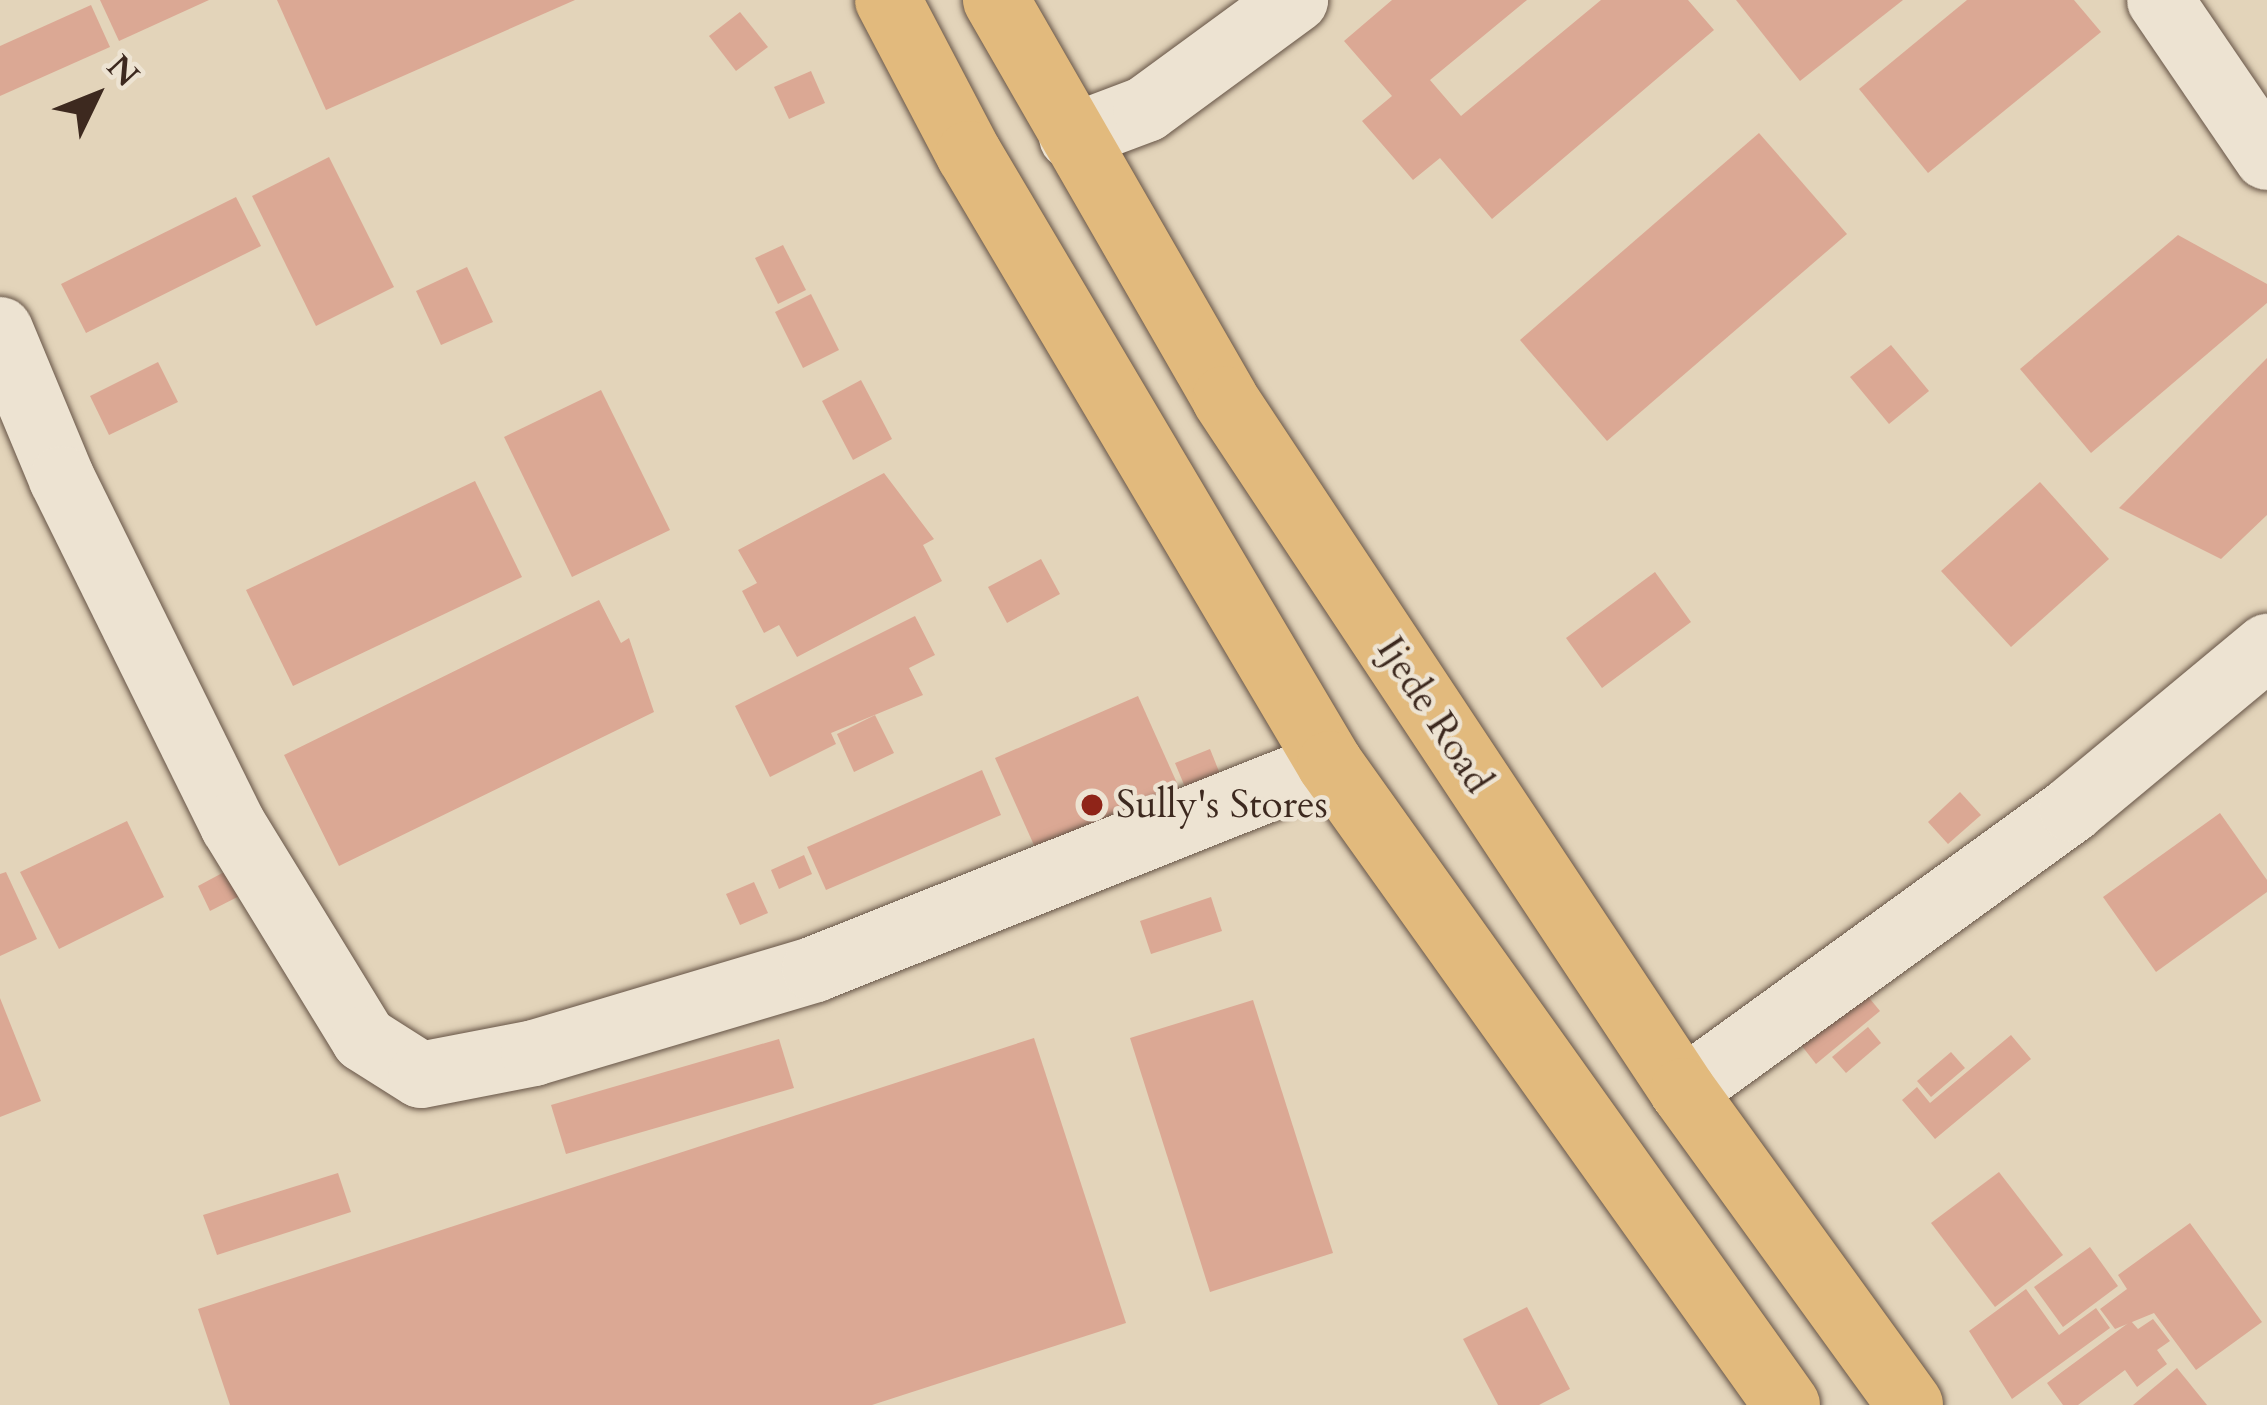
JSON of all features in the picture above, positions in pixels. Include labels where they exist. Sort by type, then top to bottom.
[{"type":"main road","points":[[888,0],[969,154],[1330,764],[1787,1405]]},
{"type":"main road","name":"Ijede Road","points":[[996,0],[1225,399],[1683,1091],[1910,1405]]},
{"type":"street","points":[[1072,137],[1146,110],[1294,0]]},
{"type":"street","points":[[2160,0],[2267,157]]},
{"type":"street","points":[[0,330],[21,429],[62,479],[232,825],[364,1039],[421,1075],[534,1053],[815,969],[1330,764]]},
{"type":"street","points":[[1683,1091],[2072,809],[2267,647]]},
{"type":"building","points":[[100,0],[209,0],[119,41]]},
{"type":"building","points":[[277,0],[575,0],[326,110]]},
{"type":"building","points":[[1392,0],[1527,0],[1430,80],[1461,116],[1601,0],[1688,0],[1714,30],[1492,219],[1440,158],[1413,180],[1362,121],[1392,96],[1344,41]]},
{"type":"building","points":[[1736,0],[1903,0],[1800,81]]},
{"type":"building","points":[[1967,0],[2074,0],[2101,32],[1928,173],[1859,89]]},
{"type":"building","points":[[91,5],[110,47],[0,96],[0,46]]},
{"type":"building","points":[[740,12],[768,47],[736,71],[709,36]]},
{"type":"building","points":[[811,71],[825,103],[789,119],[774,87]]},
{"type":"building","points":[[1759,133],[1847,234],[1607,441],[1520,340]]},
{"type":"building","points":[[329,157],[394,287],[316,326],[252,196]]},
{"type":"building","points":[[236,197],[261,246],[86,333],[61,284]]},
{"type":"building","points":[[2178,235],[2267,284],[2267,303],[2091,453],[2020,369]]},
{"type":"building","points":[[783,245],[806,290],[778,304],[755,258]]},
{"type":"building","points":[[467,267],[493,322],[441,345],[416,291]]},
{"type":"building","points":[[811,294],[839,350],[803,368],[775,312]]},
{"type":"building","points":[[1891,345],[1929,391],[1889,424],[1850,377]]},
{"type":"building","points":[[2267,358],[2267,515],[2221,559],[2119,508]]},
{"type":"building","points":[[158,362],[178,402],[109,435],[90,396]]},
{"type":"building","points":[[861,380],[892,439],[853,460],[822,401]]},
{"type":"building","points":[[601,390],[670,530],[572,577],[504,437]]},
{"type":"building","points":[[884,473],[934,539],[923,545],[942,581],[797,657],[779,625],[764,633],[742,591],[757,583],[738,550]]},
{"type":"building","points":[[475,481],[522,577],[293,686],[246,590]]},
{"type":"building","points":[[2040,482],[2109,559],[2011,647],[1941,571]]},
{"type":"building","points":[[1041,559],[1060,594],[1007,623],[988,587]]},
{"type":"building","points":[[1655,572],[1691,622],[1602,688],[1566,638]]},
{"type":"building","points":[[599,600],[621,643],[629,638],[654,712],[339,866],[284,755]]},
{"type":"building","points":[[915,616],[935,655],[909,668],[923,695],[831,733],[836,744],[770,777],[735,706]]},
{"type":"building","points":[[1138,696],[1185,801],[1042,863],[995,758]]},
{"type":"building","points":[[875,715],[894,753],[854,772],[837,734]]},
{"type":"building","points":[[1210,749],[1224,784],[1190,799],[1175,763]]},
{"type":"building","points":[[982,770],[1001,815],[826,890],[807,847]]},
{"type":"building","points":[[1960,792],[1981,815],[1948,844],[1928,822]]},
{"type":"building","points":[[2220,813],[2267,880],[2267,892],[2156,972],[2103,897]]},
{"type":"building","points":[[127,821],[164,897],[59,949],[20,872]]},
{"type":"building","points":[[804,855],[812,874],[779,889],[771,870]]},
{"type":"building","points":[[241,863],[253,889],[210,911],[198,886]]},
{"type":"building","points":[[6,872],[37,939],[0,956],[0,874]]},
{"type":"building","points":[[754,882],[768,913],[740,925],[726,894]]},
{"type":"building","points":[[1211,897],[1222,931],[1151,954],[1140,921]]},
{"type":"building","points":[[1861,988],[1880,1011],[1816,1064],[1798,1041]]},
{"type":"building","points":[[0,998],[41,1101],[0,1117]]},
{"type":"building","points":[[1253,1000],[1333,1253],[1210,1292],[1130,1038]]},
{"type":"building","points":[[1868,1027],[1881,1043],[1846,1073],[1832,1057]]},
{"type":"building","points":[[2011,1035],[2031,1059],[1935,1139],[1902,1100],[1917,1087],[1930,1103]]},
{"type":"building","points":[[1034,1038],[1126,1323],[872,1405],[230,1405],[198,1309]]},
{"type":"building","points":[[779,1039],[794,1088],[566,1154],[551,1105]]},
{"type":"building","points":[[1951,1052],[1965,1068],[1931,1097],[1917,1081]]},
{"type":"building","points":[[1999,1172],[2063,1255],[1995,1307],[1931,1223]]},
{"type":"building","points":[[338,1173],[351,1212],[217,1255],[203,1215]]},
{"type":"building","points":[[2190,1223],[2262,1322],[2196,1370],[2154,1313],[2115,1329],[2100,1309],[2127,1289],[2118,1275]]},
{"type":"building","points":[[2090,1247],[2118,1286],[2063,1327],[2034,1287]]},
{"type":"building","points":[[2026,1289],[2059,1335],[2096,1308],[2110,1328],[2012,1399],[1969,1331]]},
{"type":"building","points":[[1527,1307],[1570,1389],[1539,1405],[1498,1405],[1463,1339]]},
{"type":"building","points":[[2153,1319],[2170,1341],[2157,1350],[2167,1364],[2137,1387],[2125,1370],[2078,1405],[2063,1405],[2047,1383],[2131,1321],[2138,1329]]},
{"type":"building","points":[[2177,1368],[2207,1405],[2133,1405]]},
{"type":"place","name":"Sully's Stores","points":[[1092,805]]}]
